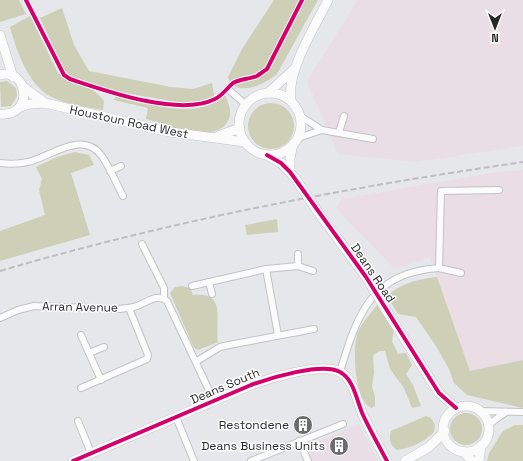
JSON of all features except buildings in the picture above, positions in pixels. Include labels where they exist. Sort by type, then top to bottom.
[{"type":"street","points":[[328,0],[293,70],[290,88],[291,101],[300,116],[322,130],[373,139]]},
{"type":"street","points":[[0,35],[13,77],[0,75]]},
{"type":"street","points":[[0,60],[3,46]]},
{"type":"street","points":[[268,93],[293,70]]},
{"type":"street","name":"Houstoun Road West","points":[[13,77],[23,87],[45,103]]},
{"type":"street","points":[[20,107],[24,98],[23,87]]},
{"type":"street","points":[[228,89],[246,106]]},
{"type":"street","points":[[291,101],[276,94],[268,93],[255,97],[246,106],[240,116],[240,128],[245,142],[255,150],[267,154],[277,154],[286,150],[295,141],[322,130]]},
{"type":"street","name":"Houstoun Road West","points":[[0,114],[8,115],[20,107],[30,104],[45,103],[150,128],[245,142]]},
{"type":"street","points":[[292,175],[290,158],[295,141],[300,131],[300,116]]},
{"type":"street","points":[[339,132],[344,116]]},
{"type":"street","name":"Houstoun Road West","points":[[212,138],[240,128]]},
{"type":"street","points":[[0,163],[27,162],[72,145],[84,144],[95,149],[101,155],[123,196]]},
{"type":"street","name":"Deans Road","points":[[267,154],[281,162],[292,175],[366,277],[439,393],[456,408]]},
{"type":"street","points":[[110,172],[121,166]]},
{"type":"street","points":[[439,268],[441,191],[499,190]]},
{"type":"street","points":[[142,244],[164,288],[164,298],[167,301],[214,401]]},
{"type":"street","points":[[298,254],[298,266]]},
{"type":"street","points":[[192,286],[242,273],[266,269],[298,266],[312,272]]},
{"type":"street","points":[[387,461],[363,415],[352,386],[347,378],[340,372],[351,336],[364,307],[387,283],[424,269],[439,268],[461,273]]},
{"type":"street","points":[[266,269],[278,335]]},
{"type":"street","points":[[209,282],[212,294]]},
{"type":"street","name":"Arran Avenue","points":[[0,318],[18,310],[34,306],[129,308],[156,297],[164,298]]},
{"type":"street","points":[[81,388],[147,359],[148,355],[129,308]]},
{"type":"street","points":[[196,361],[220,347],[314,329]]},
{"type":"street","points":[[81,335],[101,380]]},
{"type":"street","points":[[89,353],[104,347]]},
{"type":"street","name":"Deans South","points":[[74,461],[214,401],[277,376],[320,370],[334,370],[340,372]]},
{"type":"street","name":"Deans Road","points":[[439,393],[445,418]]},
{"type":"street","points":[[450,444],[445,432],[445,418],[456,408],[464,406],[473,407],[484,415],[488,425],[488,436],[481,446],[472,451],[463,451]]},
{"type":"street","points":[[480,411],[523,412]]},
{"type":"street","points":[[488,425],[506,412]]},
{"type":"street","points":[[176,417],[194,461]]},
{"type":"street","points":[[78,421],[91,453]]},
{"type":"street","points":[[251,461],[343,424]]},
{"type":"street","points":[[405,461],[429,447],[445,432]]},
{"type":"street","points":[[299,441],[308,461]]},
{"type":"street","points":[[429,447],[450,444],[463,451],[472,461]]},
{"type":"street","points":[[479,461],[481,446]]},
{"type":"shaded area","points":[[358,0],[523,0],[523,146],[415,162],[338,154],[307,81]]},
{"type":"shaded area","points":[[523,170],[523,360],[470,371],[430,257],[395,269],[336,208],[342,199],[492,173]]},
{"type":"shaded area","points":[[359,424],[378,461],[312,461],[306,447]]},
{"type":"green space","points":[[0,0],[19,0],[26,14],[0,22]]},
{"type":"green space","points":[[274,0],[318,0],[277,74],[265,82],[251,88],[237,87],[232,84],[228,77],[242,49]]},
{"type":"green space","points":[[62,8],[74,45],[89,71],[171,87],[193,89],[212,83],[214,96],[202,101],[182,103],[114,91],[71,77],[64,70],[40,18]]},
{"type":"green space","points":[[30,16],[58,73],[70,81],[88,87],[99,95],[104,101],[103,110],[58,100],[44,92],[36,85],[24,66],[10,27]]},
{"type":"green space","points":[[7,81],[16,88],[17,96],[11,106],[1,107],[0,82]]},
{"type":"green space","points":[[225,95],[230,107],[229,119],[224,126],[217,131],[207,132],[186,131],[146,119],[148,108],[114,100],[116,96],[161,107],[184,109],[208,105],[216,102]]},
{"type":"green space","points":[[266,103],[276,103],[284,107],[290,113],[294,121],[294,131],[290,139],[284,145],[276,149],[266,149],[258,145],[252,139],[248,131],[248,121],[252,113],[258,107]]},
{"type":"green space","points":[[75,152],[89,155],[94,165],[71,173],[90,235],[0,261],[0,231],[45,215],[39,190],[42,179],[36,167],[57,157]]},
{"type":"green space","points":[[277,219],[278,232],[247,235],[245,225]]},
{"type":"green space","points":[[437,277],[470,371],[523,360],[523,408],[467,395],[454,383],[449,369],[436,346],[416,317],[398,314],[387,296],[410,282]]},
{"type":"green space","points":[[182,286],[190,288],[193,295],[204,295],[211,298],[215,302],[218,316],[218,342],[198,350],[194,348],[170,293],[175,287]]},
{"type":"green space","points":[[378,304],[394,330],[392,341],[398,354],[406,353],[412,365],[406,374],[413,385],[421,406],[412,408],[404,388],[390,369],[385,351],[380,351],[373,355],[374,373],[372,386],[375,397],[375,406],[371,408],[365,403],[361,395],[356,373],[356,339],[362,324]]},
{"type":"green space","points":[[463,413],[469,413],[479,420],[482,429],[481,435],[475,442],[469,445],[463,445],[453,438],[450,432],[450,426],[457,416]]},
{"type":"green space","points":[[426,416],[431,418],[435,425],[434,432],[422,442],[407,448],[397,450],[392,446],[390,441],[391,431]]},
{"type":"green space","points":[[515,425],[523,425],[523,461],[487,461],[489,453],[503,431]]},
{"type":"railway","points":[[0,271],[130,236],[260,207],[325,194],[523,162]]},
{"type":"cycle path","points":[[26,0],[64,75],[70,79],[122,95],[163,104],[182,105],[200,104],[215,99],[233,83],[257,76],[267,69],[302,0]]},
{"type":"cycle path","points":[[267,155],[281,163],[290,172],[366,277],[439,393],[456,408]]},
{"type":"cycle path","points":[[73,461],[251,385],[296,372],[321,369],[332,369],[340,372],[349,380],[363,415],[387,461]]},
{"type":"place","name":"Restondene","points":[[303,425]]},
{"type":"place","name":"Deans Business Units","points":[[339,446]]}]
